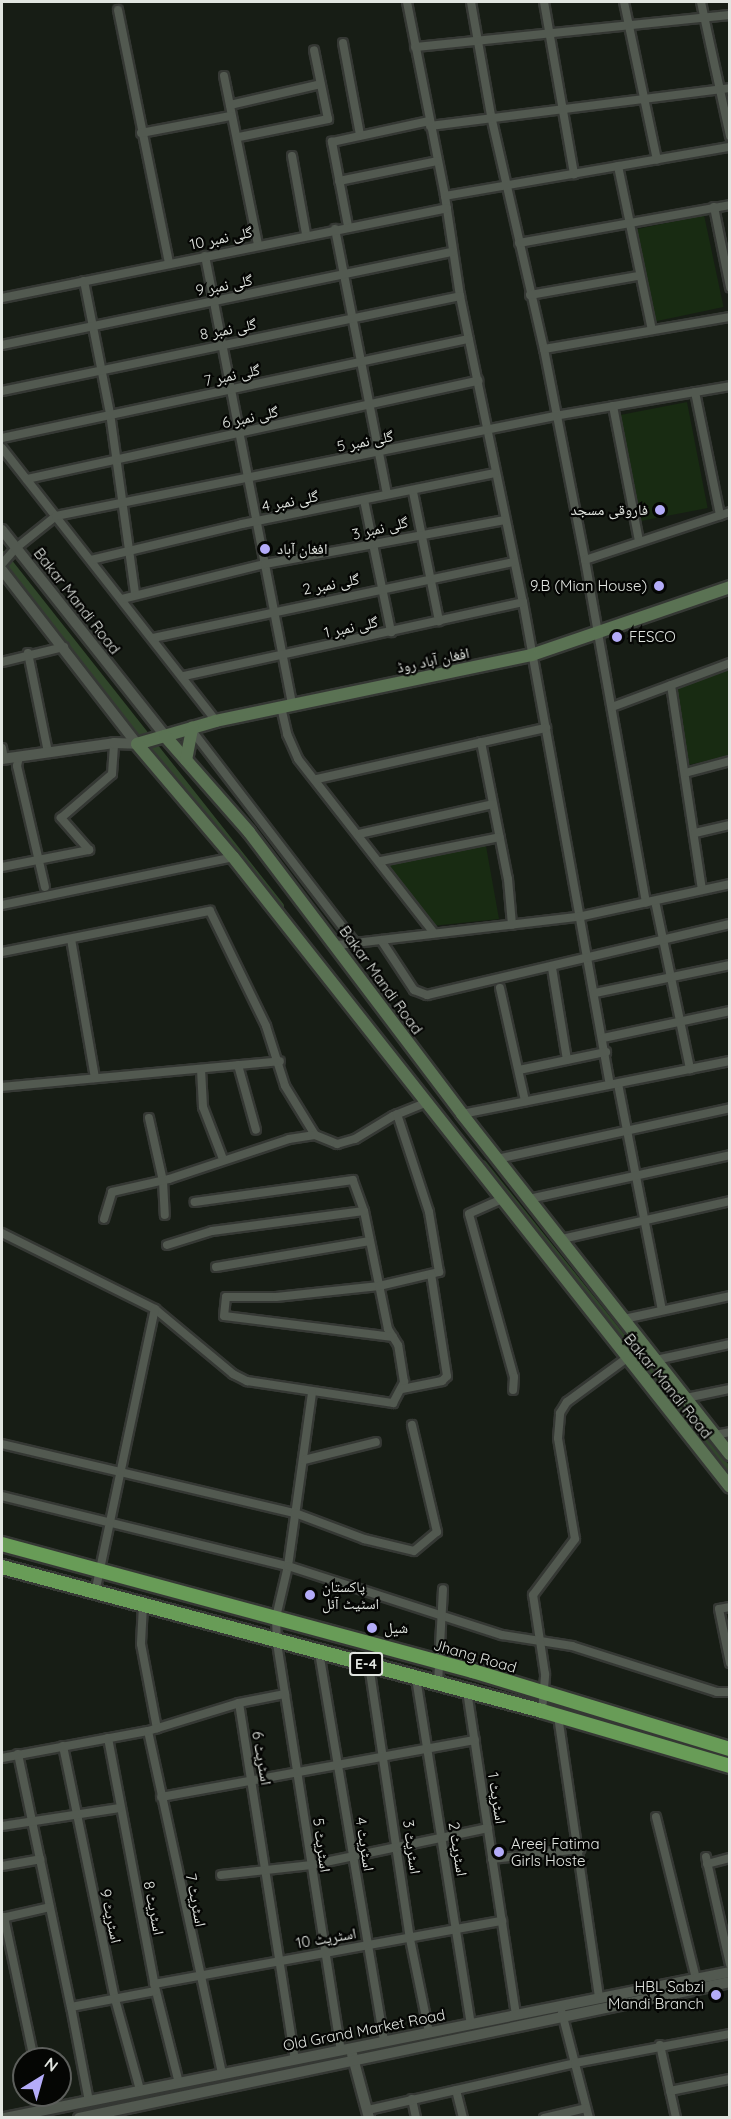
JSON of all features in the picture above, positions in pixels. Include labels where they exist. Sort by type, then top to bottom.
[{"type":"highway","name":"Jhang Road","points":[[2,1544],[441,1663],[729,1749]]},
{"type":"highway","name":"E-4","points":[[2,1567],[277,1643],[542,1711],[729,1766]]},
{"type":"main road","name":"افغان آباد روڈ","points":[[139,744],[216,721],[531,655],[598,634],[729,587]]},
{"type":"main road","points":[[186,760],[192,728]]},
{"type":"main road","name":"Bakar Mandi Road","points":[[160,737],[186,760],[249,832],[338,945],[462,1114],[729,1454]]},
{"type":"main road","name":"Bakar Mandi Road","points":[[139,744],[232,857],[729,1487]]},
{"type":"main road","points":[[533,1239],[550,1225]]},
{"type":"street","points":[[407,2],[447,207],[460,296],[523,602],[578,917],[606,1052],[637,1173],[643,1218],[662,1310]]},
{"type":"street","points":[[471,2],[491,116],[544,349],[555,416],[585,560],[650,902],[662,938],[690,1069]]},
{"type":"street","points":[[543,2],[574,174]]},
{"type":"street","points":[[624,2],[657,160]]},
{"type":"street","points":[[701,2],[725,89],[729,136]]},
{"type":"street","points":[[118,10],[141,133],[169,262]]},
{"type":"street","points":[[415,47],[729,15]]},
{"type":"street","points":[[343,43],[360,135]]},
{"type":"street","points":[[239,137],[328,119],[314,50]]},
{"type":"street","points":[[224,76],[231,116],[239,137],[258,244]]},
{"type":"street","points":[[230,105],[321,84]]},
{"type":"street","points":[[348,226],[332,142],[429,123],[725,89]]},
{"type":"street","points":[[141,133],[231,116]]},
{"type":"street","points":[[445,196],[729,147]]},
{"type":"street","points":[[292,156],[306,234]]},
{"type":"street","points":[[339,181],[437,161]]},
{"type":"street","points":[[618,166],[638,276],[652,330]]},
{"type":"street","points":[[519,243],[729,205]]},
{"type":"street","name":"گلی نمبر 10","points":[[2,298],[169,262],[447,207]]},
{"type":"street","points":[[714,207],[729,287]]},
{"type":"street","points":[[334,229],[387,494]]},
{"type":"street","name":"گلی نمبر 9","points":[[2,345],[452,252]]},
{"type":"street","points":[[205,256],[284,654],[292,748],[434,933]]},
{"type":"street","points":[[530,295],[638,276]]},
{"type":"street","points":[[84,281],[99,368],[110,413],[123,502],[127,550],[135,593]]},
{"type":"street","name":"گلی نمبر 8","points":[[2,391],[99,368],[460,296]]},
{"type":"street","points":[[544,349],[729,317]]},
{"type":"street","name":"گلی نمبر 7","points":[[2,438],[110,413],[469,339]]},
{"type":"street","name":"گلی نمبر 6","points":[[27,479],[117,457],[478,381]]},
{"type":"street","name":"گلی نمبر 5","points":[[2,566],[14,552],[56,516],[555,416],[729,386]]},
{"type":"street","points":[[585,560],[725,513],[695,392]]},
{"type":"street","points":[[614,406],[639,541]]},
{"type":"street","points":[[2,448],[184,676],[216,721]]},
{"type":"street","name":"گلی نمبر 4","points":[[92,560],[257,521],[387,494],[413,492],[495,473]]},
{"type":"street","points":[[413,492],[439,621]]},
{"type":"street","points":[[364,500],[391,632]]},
{"type":"street","name":"گلی نمبر 3","points":[[122,599],[135,593],[265,564],[372,545],[422,533],[505,520]]},
{"type":"street","name":"Bakar Mandi Road","points":[[2,530],[14,552],[160,737]]},
{"type":"street","name":"گلی نمبر 2","points":[[153,638],[275,609],[514,562]]},
{"type":"street","name":"Bakar Mandi Road","points":[[2,566],[139,744]]},
{"type":"street","name":"گلی نمبر 1","points":[[184,676],[523,602]]},
{"type":"street","points":[[2,662],[28,653],[64,647]]},
{"type":"street","points":[[28,653],[48,752]]},
{"type":"street","points":[[612,707],[729,663]]},
{"type":"street","points":[[671,685],[702,890]]},
{"type":"street","points":[[192,728],[197,742],[355,943]]},
{"type":"street","points":[[317,779],[546,728]]},
{"type":"street","points":[[481,742],[500,837],[512,925]]},
{"type":"street","points":[[2,755],[19,756],[114,743],[139,744]]},
{"type":"street","points":[[2,867],[88,850],[61,818],[112,774],[114,743]]},
{"type":"street","points":[[19,756],[17,766],[45,887]]},
{"type":"street","points":[[685,773],[729,761]]},
{"type":"street","points":[[359,834],[493,804]]},
{"type":"street","points":[[695,833],[729,825]]},
{"type":"street","points":[[381,861],[500,837]]},
{"type":"street","points":[[2,905],[232,857]]},
{"type":"street","points":[[338,945],[578,917],[729,884]]},
{"type":"street","points":[[2,952],[210,911],[280,1061],[285,1086],[315,1135],[336,1144],[346,1142],[397,1114],[426,1102]]},
{"type":"street","points":[[381,940],[414,990],[427,994],[587,960],[662,938],[729,924]]},
{"type":"street","points":[[70,939],[95,1078]]},
{"type":"street","points":[[595,993],[729,965]]},
{"type":"street","points":[[552,968],[567,1060]]},
{"type":"street","points":[[500,988],[525,1101]]},
{"type":"street","points":[[603,1038],[729,1011]]},
{"type":"street","points":[[519,1070],[606,1052]]},
{"type":"street","points":[[2,1087],[280,1061]]},
{"type":"street","points":[[462,1114],[729,1061]]},
{"type":"street","points":[[238,1065],[256,1130]]},
{"type":"street","points":[[201,1069],[203,1107],[223,1159]]},
{"type":"street","points":[[497,1159],[729,1108]]},
{"type":"street","points":[[393,1337],[224,1316],[226,1297],[276,1297],[379,1286],[431,1274],[439,1269],[429,1212],[397,1114]]},
{"type":"street","points":[[149,1118],[163,1181],[165,1215]]},
{"type":"street","points":[[104,1219],[112,1192],[163,1181],[223,1159],[315,1135]]},
{"type":"street","points":[[530,1199],[637,1173],[729,1155]]},
{"type":"street","points":[[2,1233],[155,1309],[233,1374],[267,1387],[393,1402],[402,1389],[398,1346],[393,1337],[379,1286],[364,1211],[353,1180],[195,1202]]},
{"type":"street","points":[[502,1199],[469,1214],[514,1377],[513,1390]]},
{"type":"street","points":[[562,1239],[643,1218],[729,1201]]},
{"type":"street","points":[[167,1245],[212,1231],[364,1211]]},
{"type":"street","points":[[216,1267],[370,1241]]},
{"type":"street","points":[[402,1389],[442,1381],[447,1376],[431,1274]]},
{"type":"street","points":[[624,1319],[729,1296]]},
{"type":"street","points":[[95,1593],[98,1570],[155,1309]]},
{"type":"street","points":[[656,1360],[729,1344]]},
{"type":"street","points":[[542,1711],[544,1694],[535,1587],[575,1539],[558,1438],[560,1413],[567,1402],[627,1358]]},
{"type":"street","points":[[686,1398],[729,1389]]},
{"type":"street","name":"اسٹریٹ 5","points":[[312,1393],[288,1566],[276,1617],[277,1643],[298,1772],[323,1953],[346,2050]]},
{"type":"street","points":[[2,1444],[119,1474],[295,1513],[390,1546],[414,1551],[423,1547],[437,1532],[412,1425]]},
{"type":"street","points":[[715,1436],[729,1432]]},
{"type":"street","points":[[304,1460],[376,1442]]},
{"type":"street","points":[[2,1496],[288,1566],[502,1635],[582,1649],[717,1692],[729,1692]]},
{"type":"street","points":[[438,1684],[441,1663],[443,1589]]},
{"type":"street","name":"اسٹریٹ 7","points":[[143,1605],[141,1644],[161,1797],[198,1977],[222,2074]]},
{"type":"street","points":[[729,1606],[719,1609],[729,1663]]},
{"type":"street","name":"اسٹریٹ 4","points":[[319,1652],[384,2041]]},
{"type":"street","name":"اسٹریٹ 3","points":[[369,1665],[399,1847],[410,1939],[429,2032]]},
{"type":"street","name":"اسٹریٹ 2","points":[[416,1678],[471,2024]]},
{"type":"street","name":"اسٹریٹ 1","points":[[467,1691],[516,2015]]},
{"type":"street","points":[[2,1758],[153,1730],[238,1703],[285,1694]]},
{"type":"street","name":"اسٹریٹ 6","points":[[238,1703],[253,1780],[264,1869],[295,2059]]},
{"type":"street","points":[[558,1716],[580,1849],[599,1998]]},
{"type":"street","name":"اسٹریٹ 8","points":[[108,1738],[155,1987],[178,2083]]},
{"type":"street","points":[[161,1797],[475,1740]]},
{"type":"street","name":"اسٹریٹ 9","points":[[63,1746],[115,1999],[140,2090]]},
{"type":"street","points":[[18,1754],[89,2101]]},
{"type":"street","points":[[2,1826],[120,1808]]},
{"type":"street","points":[[656,1817],[696,1979]]},
{"type":"street","points":[[221,1875],[311,1865],[488,1828]]},
{"type":"street","points":[[492,1859],[580,1849]]},
{"type":"street","points":[[729,1858],[707,1860],[729,1964]]},
{"type":"street","points":[[2,1866],[40,1859]]},
{"type":"street","points":[[31,2047],[3,1918],[50,1907]]},
{"type":"street","name":"اسٹریٹ 10","points":[[71,2007],[115,1999],[155,1987],[278,1959],[410,1939],[502,1921]]},
{"type":"street","name":"Old Grand Market Road","points":[[5,2118],[516,2015],[561,2011],[599,1998],[729,1972]]},
{"type":"street","name":"Old Grand Market Road","points":[[79,2118],[354,2060],[561,2011],[729,1982]]},
{"type":"street","points":[[561,2011],[589,2118]]},
{"type":"street","points":[[346,2050],[354,2060],[368,2114],[412,2099],[660,2045],[729,2034]]},
{"type":"street","points":[[660,2045],[676,2118]]},
{"type":"street","points":[[670,2091],[729,2079]]},
{"type":"street","points":[[456,2090],[463,2118]]},
{"type":"street","points":[[412,2099],[416,2118]]},
{"type":"street","points":[[544,2118],[586,2108]]},
{"type":"green space","points":[[704,215],[724,307],[656,321],[637,229]]},
{"type":"green space","points":[[687,402],[708,508],[641,521],[620,415]]},
{"type":"green space","points":[[729,669],[729,756],[688,765],[676,688]]},
{"type":"green space","points":[[486,846],[499,919],[432,926],[381,859]]},
{"type":"waterway","points":[[2,555],[279,906]]},
{"type":"waterway","points":[[482,1164],[730,1474]]},
{"type":"place","name":"فاروقی مسجد","points":[[660,510]]},
{"type":"place","name":"افغان آباد","points":[[265,549]]},
{"type":"place","name":"9.B (Mian House)","points":[[659,586]]},
{"type":"place","name":"FESCO","points":[[617,637]]},
{"type":"place","name":"پاکستان اسٹیٹ آئل","points":[[310,1595]]},
{"type":"place","name":"شیل","points":[[372,1628]]},
{"type":"place","name":"Areej Fatima Girls Hoste","points":[[499,1852]]},
{"type":"place","name":"HBL Sabzi Mandi Branch","points":[[716,1995]]}]
